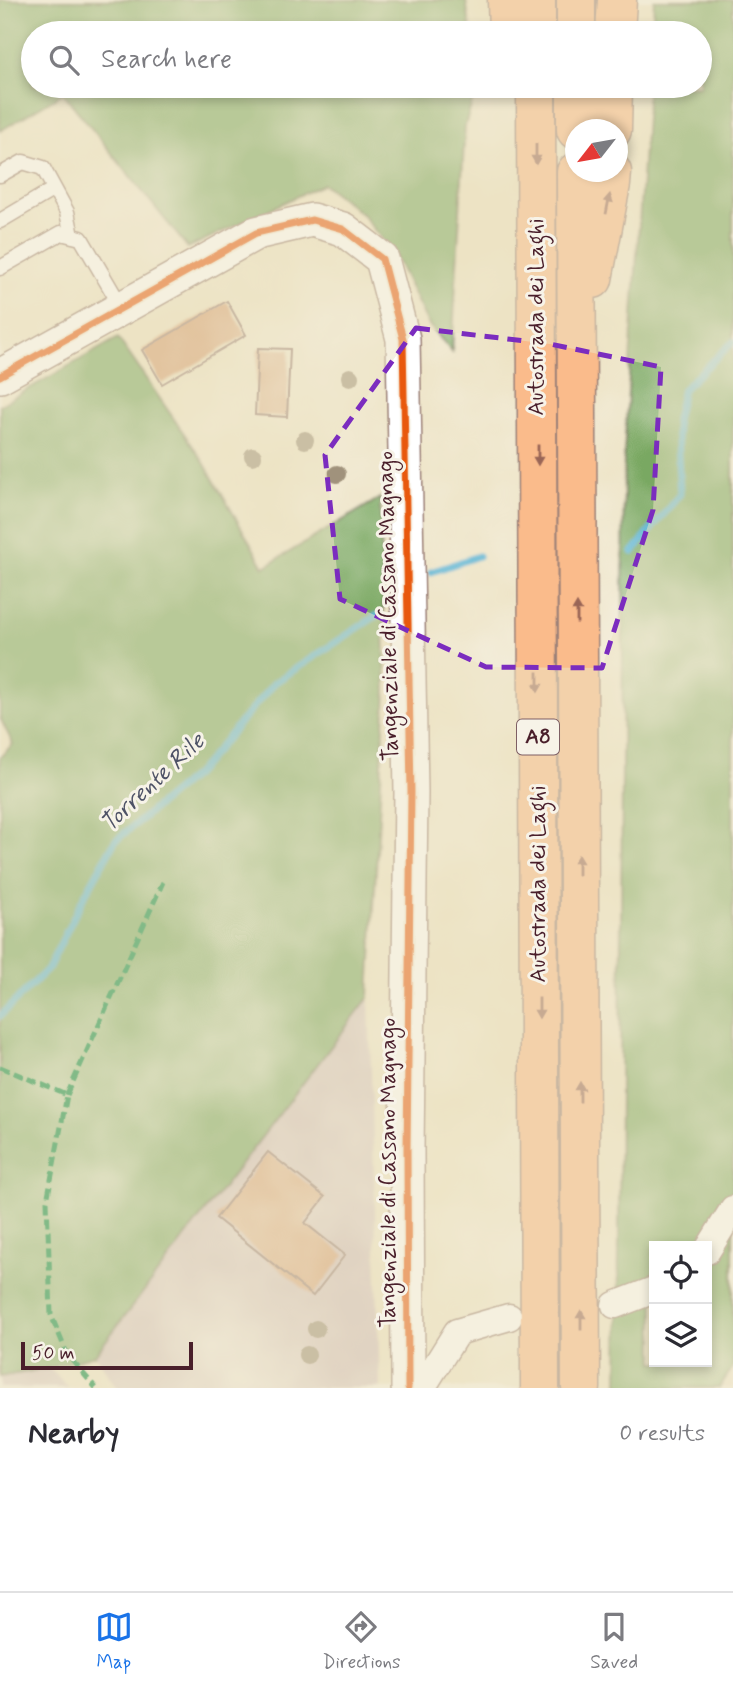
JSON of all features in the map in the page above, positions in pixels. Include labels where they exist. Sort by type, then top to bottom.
[{"type":"highway","points":[[507,0],[508,21]]},
{"type":"highway","points":[[536,0],[536,21]]},
{"type":"highway","points":[[576,0],[576,21]]},
{"type":"highway","points":[[616,21],[617,0]]},
{"type":"highway","points":[[510,98],[512,166],[537,366]]},
{"type":"highway","name":"Autostrada dei Laghi","points":[[536,98],[540,1388]]},
{"type":"highway","points":[[576,98],[576,119]]},
{"type":"highway","points":[[612,119],[613,98]]},
{"type":"highway","name":"Autostrada dei Laghi","points":[[576,182],[581,1388]]},
{"type":"highway","points":[[576,367],[611,182]]},
{"type":"street","name":"Tangenziale di Cassano Magnago","points":[[0,376],[256,233],[312,220],[343,229],[382,259],[403,339],[411,792],[407,1150],[408,1388]]},
{"type":"street","points":[[712,1243],[733,1209]]},
{"type":"street","points":[[615,1305],[649,1292]]},
{"type":"street","points":[[422,1388],[457,1332],[509,1317]]},
{"type":"lane","points":[[0,175],[23,162],[43,168],[67,212],[72,236]]},
{"type":"lane","points":[[0,221],[54,189]]},
{"type":"lane","points":[[0,268],[61,233],[82,238],[122,308]]},
{"type":"highlighted area","points":[[416,328],[550,344],[661,367],[653,510],[602,668],[486,667],[340,599],[325,455]]},
{"type":"shaded area","points":[[369,997],[380,1388],[117,1388],[95,1355]]},
{"type":"shaded area","points":[[49,1368],[69,1388],[0,1388],[0,1377]]},
{"type":"green space","points":[[0,0],[466,0],[469,21],[21,21],[21,98],[55,98],[0,131]]},
{"type":"green space","points":[[654,0],[733,0],[733,1367],[719,1388],[618,1388],[624,454],[647,98],[712,98],[712,21],[653,21]]},
{"type":"green space","points":[[67,98],[473,98],[465,126],[452,352],[428,324],[395,256],[362,214],[323,184],[188,248]]},
{"type":"green space","points":[[118,338],[203,461],[264,567],[380,498],[386,690],[369,997],[95,1355],[49,1368],[0,1377],[0,757],[13,744],[0,718],[0,405]]},
{"type":"building","points":[[227,301],[246,335],[162,384],[142,350]]},
{"type":"building","points":[[258,348],[290,349],[287,417],[255,415]]},
{"type":"building","points":[[268,1152],[325,1197],[305,1223],[345,1255],[313,1296],[216,1218]]},
{"type":"waterway","name":"Torrente Rile","points":[[633,552],[680,494],[676,420],[683,389],[733,342]]},
{"type":"waterway","name":"Torrente Rile","points":[[431,572],[478,556]]},
{"type":"waterway","name":"Torrente Rile","points":[[0,1016],[48,969],[115,841],[198,772],[274,683],[376,616]]},
{"type":"marked path","points":[[67,1095],[163,882]]},
{"type":"marked path","points":[[0,1067],[67,1095],[47,1201],[51,1315],[68,1356],[96,1388]]},
{"type":"cycle path","points":[[0,376],[256,233],[312,220],[343,229],[382,259],[403,339],[411,792],[407,1150],[408,1388]]}]
